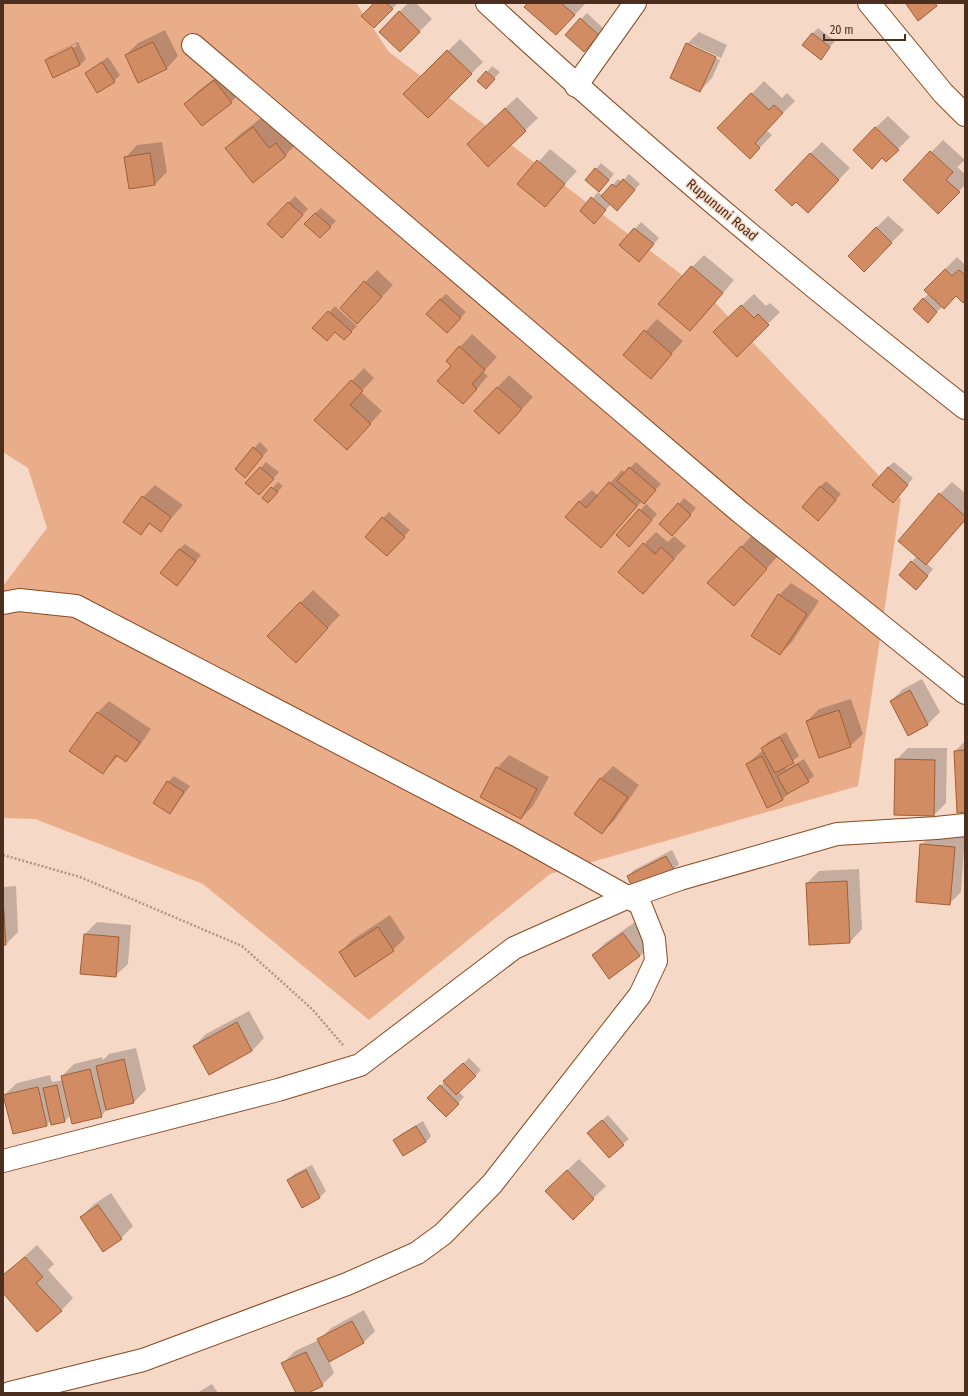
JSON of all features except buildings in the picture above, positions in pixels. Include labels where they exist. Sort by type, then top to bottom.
[{"type":"street","name":"Rupununi Road","points":[[487,3],[576,86],[846,315],[965,408]]},
{"type":"street","points":[[576,86],[635,3]]},
{"type":"street","points":[[869,3],[943,93],[965,115]]},
{"type":"street","points":[[193,45],[740,512],[965,692]]},
{"type":"street","points":[[3,603],[19,600],[76,606],[516,835],[626,898],[640,904],[654,939],[656,961],[640,994],[492,1184],[443,1234],[417,1253],[347,1284],[143,1360],[10,1393]]},
{"type":"street","points":[[3,1161],[278,1090],[360,1065],[514,948],[626,898],[680,879],[837,834],[965,825]]},
{"type":"path","points":[[3,855],[80,877],[242,946],[312,1009],[360,1065]]},
{"type":"shaded area","points":[[3,3],[356,3],[389,52],[707,294],[901,499],[858,786],[550,874],[369,1020],[203,884],[35,819],[3,818],[3,586],[47,528],[28,468],[3,452]]}]
